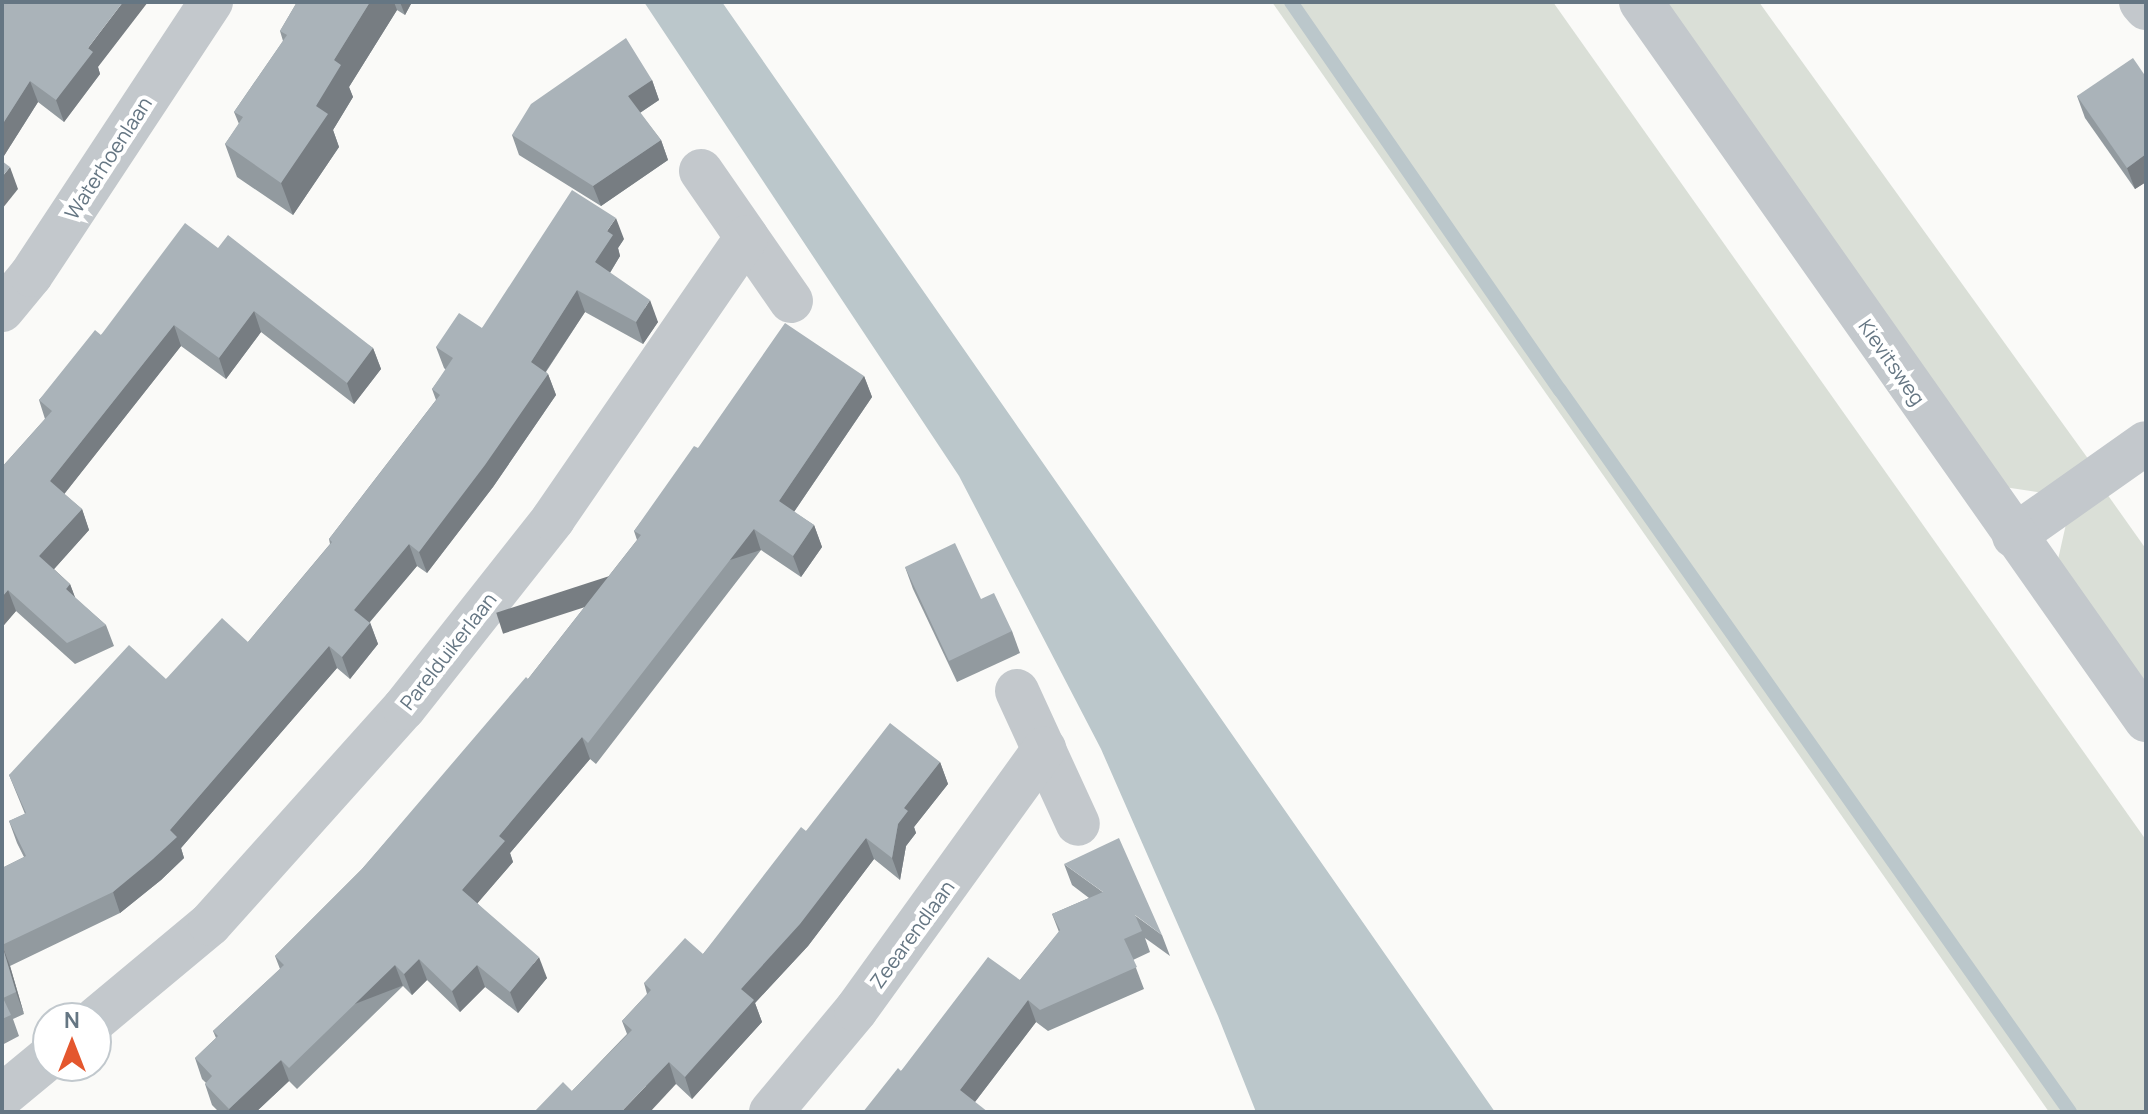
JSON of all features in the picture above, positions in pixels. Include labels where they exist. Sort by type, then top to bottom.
[{"type":"street","name":"Waterhoenlaan","points":[[2,310],[31,275],[211,2]]},
{"type":"street","name":"Kievitsweg","points":[[1641,2],[2146,720]]},
{"type":"street","points":[[2141,2],[2146,8]]},
{"type":"street","points":[[701,171],[791,301]]},
{"type":"street","name":"Parelduikerlaan","points":[[112,1006],[210,924],[404,708],[553,519],[747,237]]},
{"type":"street","points":[[2014,536],[2146,443]]},
{"type":"street","points":[[1017,691],[1078,824]]},
{"type":"street","name":"Zeearendlaan","points":[[771,1112],[856,1010],[1044,749]]},
{"type":"street","points":[[2,1096],[32,1071]]},
{"type":"shaded area","points":[[644,2],[722,2],[1495,1112],[1256,1112],[1218,1016],[1101,749],[959,476]]},
{"type":"shaded area","points":[[1272,2],[1553,2],[2146,840],[2146,1112],[2049,1112]]},
{"type":"shaded area","points":[[1665,2],[1759,2],[2089,460],[2044,493],[2004,487]]},
{"type":"shaded area","points":[[2107,494],[2146,549],[2146,687],[2057,564],[2066,524]]},
{"type":"building","points":[[2,2],[123,2],[88,48],[93,52],[56,100],[30,81],[2,125]]},
{"type":"building","points":[[297,2],[370,2],[334,60],[341,65],[316,106],[328,114],[281,183],[225,144],[243,117],[234,112],[287,35],[280,31]]},
{"type":"building","points":[[626,38],[652,80],[628,96],[661,140],[593,186],[512,135],[531,104]]},
{"type":"building","points":[[2133,58],[2146,77],[2146,154],[2127,168],[2077,96]]},
{"type":"building","points":[[2,161],[10,167],[2,177]]},
{"type":"building","points":[[572,190],[616,218],[607,231],[613,235],[595,262],[650,300],[636,322],[577,290],[531,362],[548,374],[419,552],[409,544],[354,610],[370,623],[342,657],[329,646],[170,830],[177,837],[153,859],[113,892],[2,945],[2,868],[26,856],[9,821],[26,813],[9,775],[129,645],[166,679],[222,618],[248,642],[332,542],[329,539],[440,395],[432,389],[453,358],[436,347],[459,313],[482,328]]},
{"type":"building","points":[[185,223],[218,248],[228,235],[373,348],[347,383],[254,311],[219,358],[174,325],[50,481],[82,509],[39,556],[70,584],[66,589],[106,625],[67,643],[8,590],[2,597],[2,467],[52,411],[39,400],[95,330],[101,335]]},
{"type":"building","points":[[785,323],[864,376],[779,501],[814,525],[793,556],[754,529],[588,743],[582,737],[499,836],[505,841],[462,890],[539,957],[510,992],[477,965],[452,991],[419,959],[404,974],[395,965],[289,1068],[281,1060],[229,1109],[205,1084],[212,1076],[195,1058],[218,1036],[213,1031],[284,965],[275,956],[362,869],[526,677],[528,679],[641,535],[634,531],[694,446],[698,448]]},
{"type":"building","points":[[955,543],[981,599],[994,593],[1012,631],[949,661],[905,567]]},
{"type":"building","points":[[890,723],[940,762],[904,808],[908,811],[898,824],[892,858],[866,838],[800,924],[741,989],[754,1000],[685,1077],[669,1062],[621,1112],[534,1112],[563,1082],[572,1091],[632,1030],[622,1021],[651,990],[644,983],[685,938],[703,954],[801,827],[806,831]]},
{"type":"building","points":[[1119,838],[1162,935],[1135,915],[1142,931],[1124,939],[1137,967],[1040,1010],[1028,1000],[960,1090],[988,1112],[863,1112],[898,1068],[901,1071],[988,957],[1020,980],[1060,930],[1052,914],[1103,892],[1064,864]]},
{"type":"building","points":[[2,945],[16,992],[3,998],[11,1015],[2,1019]]},
{"type":"waterway","points":[[1291,2],[1560,390],[2070,1112]]}]
